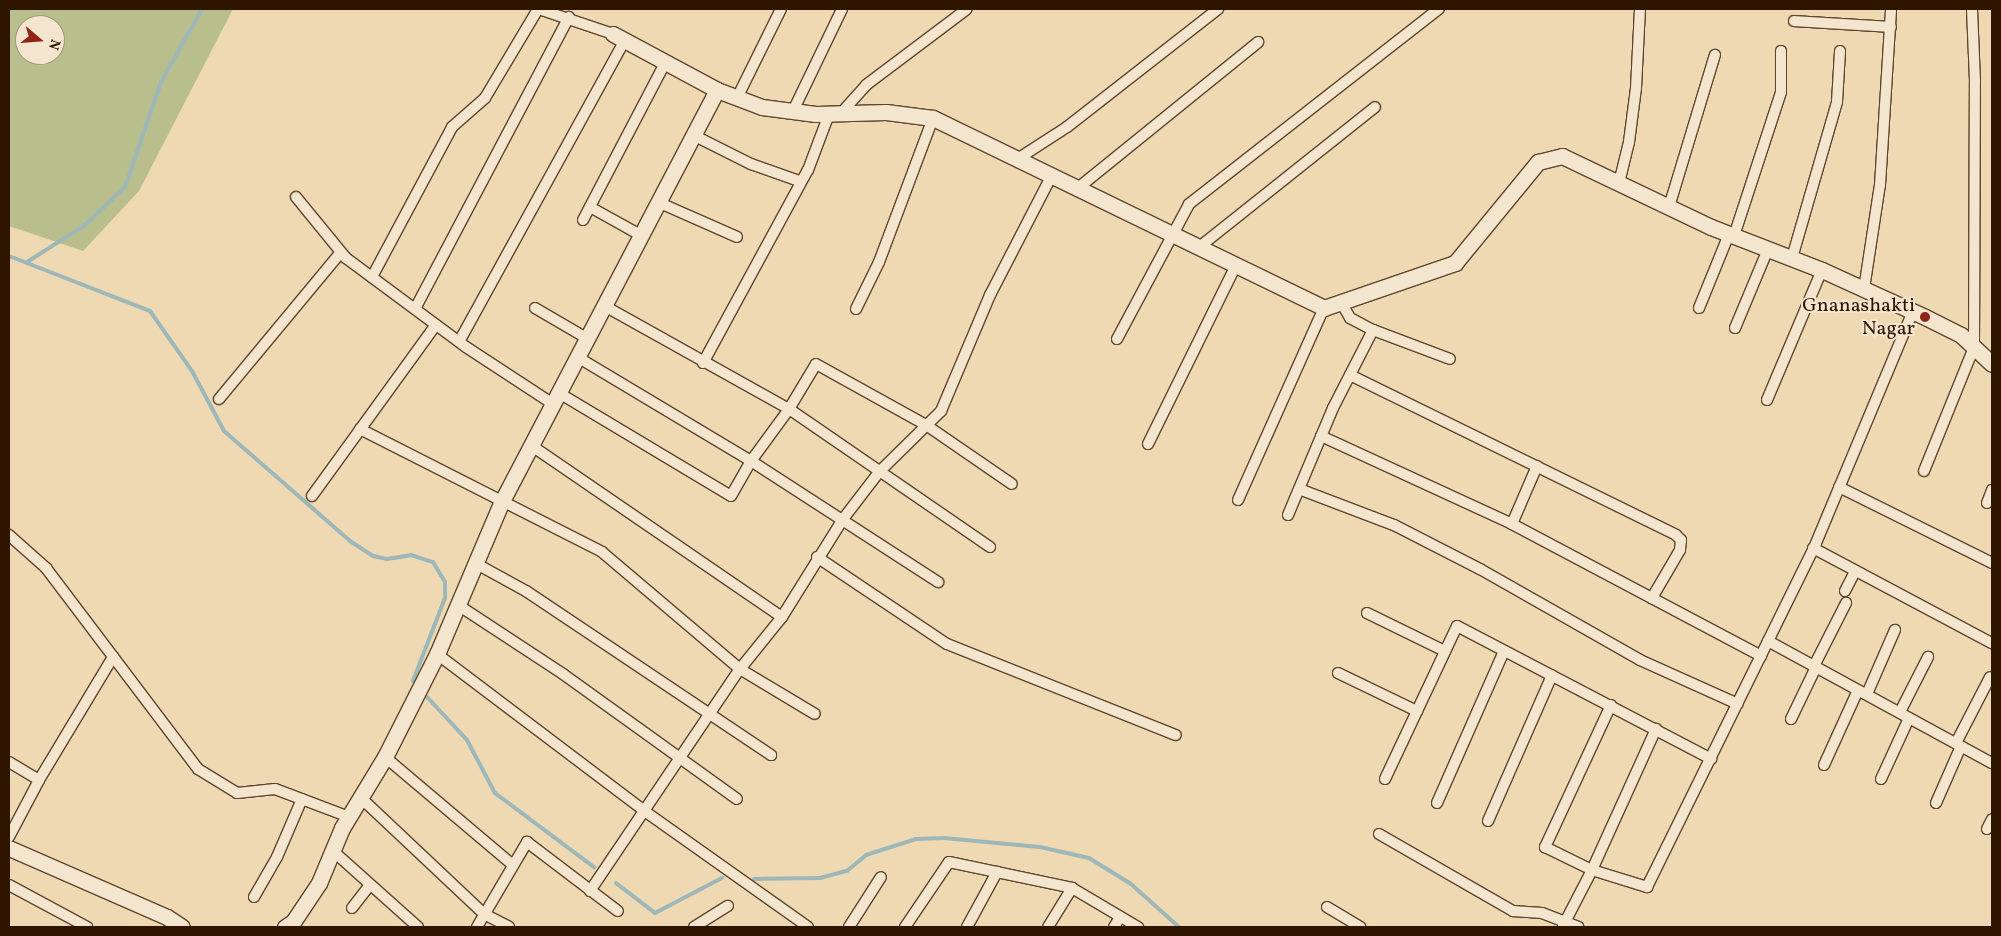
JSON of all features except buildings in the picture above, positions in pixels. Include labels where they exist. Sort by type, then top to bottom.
[{"type":"street","points":[[372,277],[452,127],[486,98],[539,9],[569,17],[619,37],[717,90],[762,107],[836,113],[886,112],[933,118],[1020,158],[1172,236],[1324,308],[1342,304],[1455,263],[1538,162],[1562,156],[1731,235],[1822,270],[1913,311],[1960,335],[1992,364]]},
{"type":"street","points":[[737,98],[781,9]]},
{"type":"street","points":[[793,111],[842,9]]},
{"type":"street","points":[[703,362],[766,250],[799,181],[808,170],[836,113],[866,85],[967,9]]},
{"type":"street","points":[[1020,158],[1067,127],[1218,9]]},
{"type":"street","points":[[1117,339],[1189,204],[1439,9]]},
{"type":"street","points":[[1619,183],[1636,88],[1640,9]]},
{"type":"street","points":[[1864,289],[1880,185],[1891,9]]},
{"type":"street","points":[[1924,471],[1974,347],[1975,81],[1972,9]]},
{"type":"street","points":[[416,307],[569,17]]},
{"type":"street","points":[[1794,22],[1891,27]]},
{"type":"street","points":[[460,340],[619,37]]},
{"type":"street","points":[[1078,188],[1258,42]]},
{"type":"street","points":[[1699,308],[1731,235],[1781,92],[1781,51]]},
{"type":"street","points":[[1792,258],[1838,102],[1840,51]]},
{"type":"street","points":[[1669,207],[1715,55]]},
{"type":"street","points":[[583,220],[664,63]]},
{"type":"street","points":[[292,925],[319,884],[349,817],[386,757],[437,654],[501,503],[579,358],[717,90]]},
{"type":"street","points":[[1198,248],[1375,107]]},
{"type":"street","points":[[856,309],[879,262],[933,118]]},
{"type":"street","points":[[694,136],[751,164],[799,181]]},
{"type":"street","points":[[590,891],[740,669],[782,618],[817,557],[843,519],[879,472],[941,411],[990,295],[1052,174]]},
{"type":"street","points":[[296,197],[340,253],[416,307],[436,325],[556,399],[731,496],[751,460],[788,409],[816,364],[926,425],[1012,484]]},
{"type":"street","points":[[660,203],[737,237]]},
{"type":"street","points":[[590,207],[642,236]]},
{"type":"street","points":[[1735,328],[1768,249]]},
{"type":"street","points":[[219,399],[340,253]]},
{"type":"street","points":[[1148,444],[1236,265]]},
{"type":"street","points":[[1766,400],[1822,270]]},
{"type":"street","points":[[1342,304],[1350,318],[1373,330],[1450,359]]},
{"type":"street","points":[[605,306],[788,409],[990,547]]},
{"type":"street","points":[[534,308],[588,339]]},
{"type":"street","points":[[1238,500],[1324,308]]},
{"type":"street","points":[[1611,705],[1545,847],[1592,870],[1647,887],[1813,548],[1913,311]]},
{"type":"street","points":[[312,496],[436,325]]},
{"type":"street","points":[[1288,515],[1321,436],[1373,330]]},
{"type":"street","points":[[579,358],[751,460],[938,582]]},
{"type":"street","points":[[1350,375],[1537,466],[1681,540],[1680,550],[1652,598]]},
{"type":"street","points":[[360,429],[501,503],[602,552],[740,669],[814,714]]},
{"type":"street","points":[[1321,436],[1512,524],[1761,656]]},
{"type":"street","points":[[532,446],[782,618]]},
{"type":"street","points":[[1512,524],[1537,466]]},
{"type":"street","points":[[1839,487],[1992,564]]},
{"type":"street","points":[[1299,489],[1394,525],[1480,569],[1640,660],[1738,704]]},
{"type":"street","points":[[1987,503],[1992,490]]},
{"type":"street","points":[[9,535],[46,568],[198,769],[237,793],[275,789],[349,817]]},
{"type":"street","points":[[1813,548],[1855,572],[1992,643]]},
{"type":"street","points":[[817,557],[947,644],[1176,735]]},
{"type":"street","points":[[475,563],[526,591],[772,755]]},
{"type":"street","points":[[1845,592],[1855,572]]},
{"type":"street","points":[[1791,719],[1846,603]]},
{"type":"street","points":[[458,605],[563,674],[737,799]]},
{"type":"street","points":[[1367,613],[1445,652]]},
{"type":"street","points":[[1385,779],[1457,626],[1711,759]]},
{"type":"street","points":[[1824,765],[1895,630]]},
{"type":"street","points":[[1768,641],[1992,763]]},
{"type":"street","points":[[1437,803],[1504,651]]},
{"type":"street","points":[[437,654],[643,810],[808,927]]},
{"type":"street","points":[[9,837],[39,780],[113,657]]},
{"type":"street","points":[[1900,712],[1928,657]]},
{"type":"street","points":[[1338,673],[1417,711]]},
{"type":"street","points":[[1488,821],[1552,675]]},
{"type":"street","points":[[1936,803],[1959,744],[1990,676]]},
{"type":"street","points":[[1881,779],[1909,718]]},
{"type":"street","points":[[1564,925],[1592,870],[1656,729]]},
{"type":"street","points":[[386,757],[513,865]]},
{"type":"street","points":[[9,762],[39,780]]},
{"type":"street","points":[[361,798],[484,914],[509,927]]},
{"type":"street","points":[[254,897],[277,857],[302,799]]},
{"type":"street","points":[[1987,829],[1992,819]]},
{"type":"street","points":[[1379,834],[1513,911],[1542,913],[1564,925],[1578,927]]},
{"type":"street","points":[[477,927],[527,842],[618,911]]},
{"type":"street","points":[[9,848],[163,922],[182,927]]},
{"type":"street","points":[[333,851],[416,927]]},
{"type":"street","points":[[905,927],[950,862],[1072,888],[1138,927]]},
{"type":"street","points":[[967,927],[997,872]]},
{"type":"street","points":[[849,927],[882,877]]},
{"type":"street","points":[[9,885],[87,927]]},
{"type":"street","points":[[352,908],[370,885]]},
{"type":"street","points":[[1048,927],[1072,888]]},
{"type":"street","points":[[694,927],[728,906]]},
{"type":"street","points":[[1327,908],[1360,927]]},
{"type":"street","points":[[1114,927],[1120,917]]},
{"type":"green space","points":[[9,9],[233,9],[139,191],[83,251],[9,226]]},
{"type":"waterway","points":[[27,262],[85,225],[125,187],[161,82],[202,9]]},
{"type":"waterway","points":[[9,256],[150,311],[192,371],[224,431],[350,541],[373,556],[387,559],[411,555],[433,562],[445,582],[445,598],[413,681]]},
{"type":"waterway","points":[[427,697],[467,740],[495,793],[594,867]]},
{"type":"waterway","points":[[754,879],[820,878],[847,871],[866,855],[916,839],[944,838],[1040,847],[1089,858],[1131,884],[1179,927]]},
{"type":"waterway","points":[[616,883],[655,913],[722,878]]},
{"type":"place","name":"Gnanashakti Nagar","points":[[1925,317]]}]
